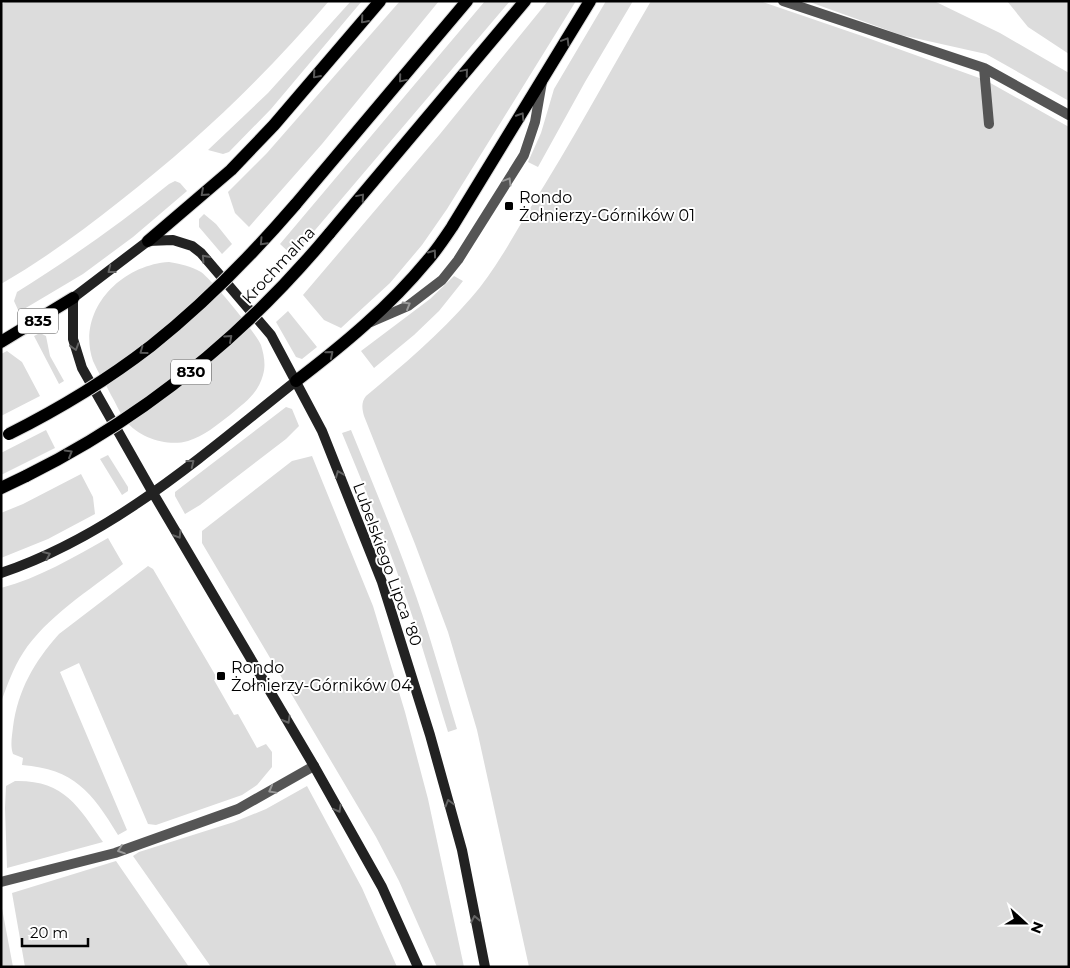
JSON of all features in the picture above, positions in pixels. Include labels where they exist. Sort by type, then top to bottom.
[{"type":"main road","points":[[148,241],[231,170],[274,124],[380,1]]},
{"type":"main road","name":"Krochmalna","points":[[5,436],[74,399],[150,346],[224,282],[295,205],[467,1]]},
{"type":"main road","name":"Krochmalna","points":[[1,488],[105,432],[153,400],[196,368],[263,306],[329,234],[525,1]]},
{"type":"main road","points":[[1,573],[75,542],[153,493],[330,355],[403,289],[428,261],[447,234],[590,1]]},
{"type":"main road","name":"Lubelskiego Lipca '80","points":[[148,241],[173,240],[192,246],[201,253],[271,335],[322,431],[382,582],[430,735],[462,850],[485,967]]},
{"type":"main road","name":"835","points":[[1,342],[74,298],[148,241]]},
{"type":"main road","points":[[74,298],[73,339],[82,368],[153,493],[314,766],[382,887],[418,967]]},
{"type":"lane","points":[[783,1],[984,68],[1069,115]]},
{"type":"lane","points":[[984,68],[989,124]]},
{"type":"lane","points":[[363,326],[408,306],[442,280],[458,260],[524,155],[535,122],[542,81]]},
{"type":"lane","points":[[1,882],[115,853],[238,809],[314,766]]},
{"type":"shaded area","points":[[6,1],[329,1],[281,55],[230,106],[176,155],[77,234],[1,284],[1,5]]},
{"type":"shaded area","points":[[351,1],[362,1],[271,109],[229,152],[223,154],[208,150],[268,93]]},
{"type":"shaded area","points":[[400,1],[439,1],[322,144],[249,227],[235,213],[228,192],[267,153]]},
{"type":"shaded area","points":[[485,1],[510,1],[293,256],[280,244]]},
{"type":"shaded area","points":[[548,1],[576,1],[447,209],[422,245],[390,283],[341,328],[324,320],[303,295],[440,134]]},
{"type":"shaded area","points":[[606,1],[633,1],[538,167],[528,162],[541,133],[554,89]]},
{"type":"shaded area","points":[[651,1],[760,1],[985,80],[1069,127],[1069,967],[529,967],[477,730],[448,632],[362,408],[364,398],[446,325],[487,278],[560,158]]},
{"type":"shaded area","points":[[807,1],[934,1],[1000,33],[1069,73],[1069,101],[986,54],[901,35]]},
{"type":"shaded area","points":[[1007,1],[1069,1],[1069,54],[1028,27]]},
{"type":"shaded area","points":[[175,181],[180,183],[187,191],[133,237],[83,274],[19,312],[14,301],[17,292],[95,240]]},
{"type":"shaded area","points":[[204,214],[216,224],[232,244],[222,254],[199,227],[199,219]]},
{"type":"shaded area","points":[[169,262],[193,268],[207,277],[251,330],[261,345],[264,360],[261,382],[250,398],[210,430],[194,439],[180,443],[154,440],[138,432],[126,421],[93,361],[89,343],[91,325],[97,308],[106,294],[119,281],[134,272],[151,265]]},
{"type":"shaded area","points":[[454,276],[463,281],[439,311],[414,335],[374,368],[361,351],[430,299]]},
{"type":"shaded area","points":[[288,311],[317,347],[302,359],[296,357],[276,322]]},
{"type":"shaded area","points":[[40,333],[46,336],[50,356],[64,381],[59,384],[34,336]]},
{"type":"shaded area","points":[[7,351],[22,362],[40,396],[1,416],[1,354]]},
{"type":"shaded area","points":[[286,407],[292,409],[299,426],[286,439],[200,505],[185,514],[175,496],[175,492]]},
{"type":"shaded area","points":[[46,430],[55,448],[1,475],[1,453]]},
{"type":"shaded area","points":[[351,430],[417,597],[457,729],[448,732],[402,586],[381,528],[342,433]]},
{"type":"shaded area","points":[[108,455],[128,487],[128,491],[122,495],[100,459]]},
{"type":"shaded area","points":[[312,456],[373,606],[405,712],[428,799],[464,967],[437,967],[399,881],[376,837],[202,543],[202,531],[292,461]]},
{"type":"shaded area","points":[[81,474],[93,497],[95,514],[48,539],[1,558],[1,513],[23,504]]},
{"type":"shaded area","points":[[108,538],[123,564],[69,605],[33,640],[16,665],[1,702],[1,588],[43,573]]},
{"type":"shaded area","points":[[148,566],[153,569],[217,678],[214,680],[234,715],[238,714],[257,748],[266,744],[272,752],[272,767],[257,785],[242,795],[156,825],[148,824],[79,663],[60,672],[127,830],[118,835],[99,806],[80,785],[55,772],[40,767],[22,765],[23,758],[13,754],[12,751],[12,734],[15,714],[28,677],[50,645],[59,634]]},
{"type":"shaded area","points":[[15,781],[32,782],[58,790],[86,817],[103,842],[7,868],[6,786]]},
{"type":"shaded area","points":[[307,786],[362,888],[397,967],[211,967],[133,856],[139,852],[234,822],[266,809]]},
{"type":"shaded area","points":[[116,861],[189,967],[25,967],[12,893]]},
{"type":"shaded area","points":[[1,903],[13,967],[1,967]]},
{"type":"place","name":"Rondo Żołnierzy-Górników 01","points":[[509,206]]},
{"type":"place","name":"Rondo Żołnierzy-Górników 04","points":[[221,676]]}]
